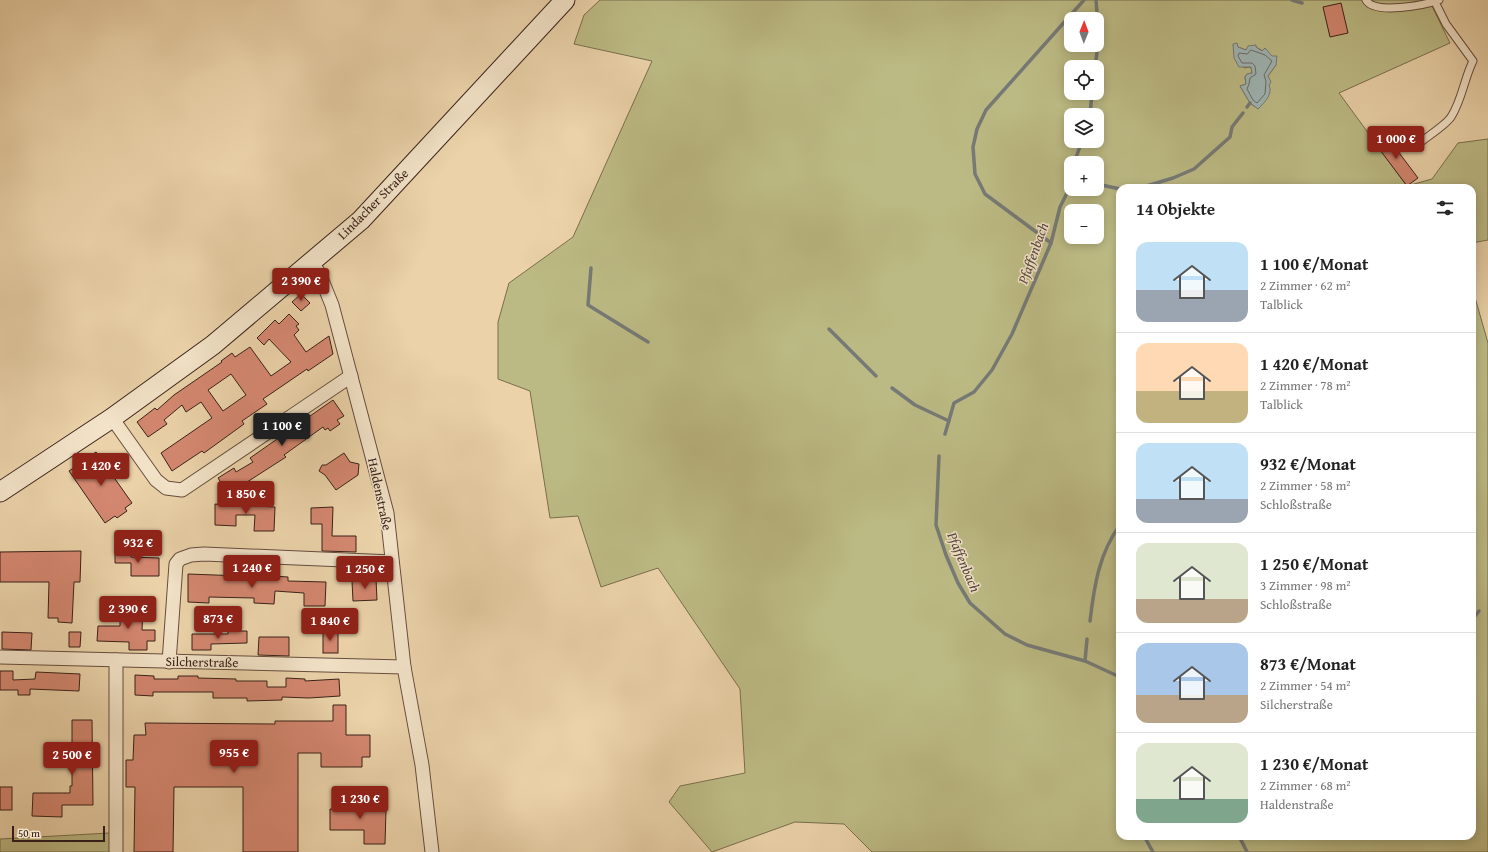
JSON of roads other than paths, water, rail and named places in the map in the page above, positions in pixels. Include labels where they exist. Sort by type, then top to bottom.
[{"type":"street","name":"Lindacher Straße","points":[[0,492],[112,418],[213,345],[361,220],[565,0]]},
{"type":"street","name":"Haldenstraße","points":[[312,262],[320,273],[332,305],[387,513],[404,667],[422,765],[432,852]]},
{"type":"street","points":[[112,418],[156,480],[166,488],[182,490],[351,376]]},
{"type":"street","points":[[169,662],[176,564],[180,558],[204,554],[392,562]]},
{"type":"street","name":"Silcherstraße","points":[[0,657],[404,667]]},
{"type":"street","points":[[116,660],[116,852]]},
{"type":"lane","points":[[1366,0],[1372,6],[1392,8],[1437,1],[1446,24],[1473,61],[1467,72],[1457,104],[1450,118],[1416,145]]},
{"type":"water","points":[[1237,43],[1238,47],[1246,50],[1248,46],[1256,45],[1256,47],[1262,51],[1265,48],[1272,56],[1277,56],[1276,65],[1268,76],[1271,82],[1269,85],[1269,95],[1266,101],[1258,109],[1250,103],[1240,86],[1246,84],[1245,77],[1247,74],[1252,73],[1251,67],[1239,67],[1234,58],[1233,44]]},
{"type":"waterway","points":[[1051,243],[985,194],[975,174],[973,147],[977,129],[986,110],[1084,0]]},
{"type":"waterway","name":"Pfaffenbach","points":[[1096,0],[1099,38],[1096,60]]},
{"type":"waterway","points":[[1292,0],[1302,3]]},
{"type":"waterway","name":"Pfaffenbach","points":[[1091,100],[1091,108]]},
{"type":"waterway","points":[[1247,107],[1250,103]]},
{"type":"waterway","points":[[1153,184],[1173,178],[1194,169],[1230,137],[1232,127],[1243,113]]},
{"type":"waterway","name":"Pfaffenbach","points":[[1077,156],[1079,148]]},
{"type":"waterway","points":[[1104,186],[1116,188]]},
{"type":"waterway","name":"Pfaffenbach","points":[[945,434],[954,403],[974,392],[992,370],[1012,334],[1051,243],[1060,207],[1066,196]]},
{"type":"waterway","points":[[591,268],[588,305],[648,342]]},
{"type":"waterway","points":[[829,329],[876,376]]},
{"type":"waterway","points":[[892,388],[915,405],[949,421]]},
{"type":"waterway","name":"Pfaffenbach","points":[[939,456],[936,525],[946,555],[958,583],[970,603],[1005,634],[1027,645],[1085,661],[1116,675]]},
{"type":"waterway","points":[[1090,621],[1093,596],[1102,559],[1116,531]]},
{"type":"waterway","points":[[1476,615],[1479,611]]},
{"type":"waterway","points":[[1085,661],[1087,639]]},
{"type":"waterway","name":"Pfaffenbach","points":[[1146,840],[1153,852]]},
{"type":"waterway","points":[[1241,840],[1247,852]]}]
